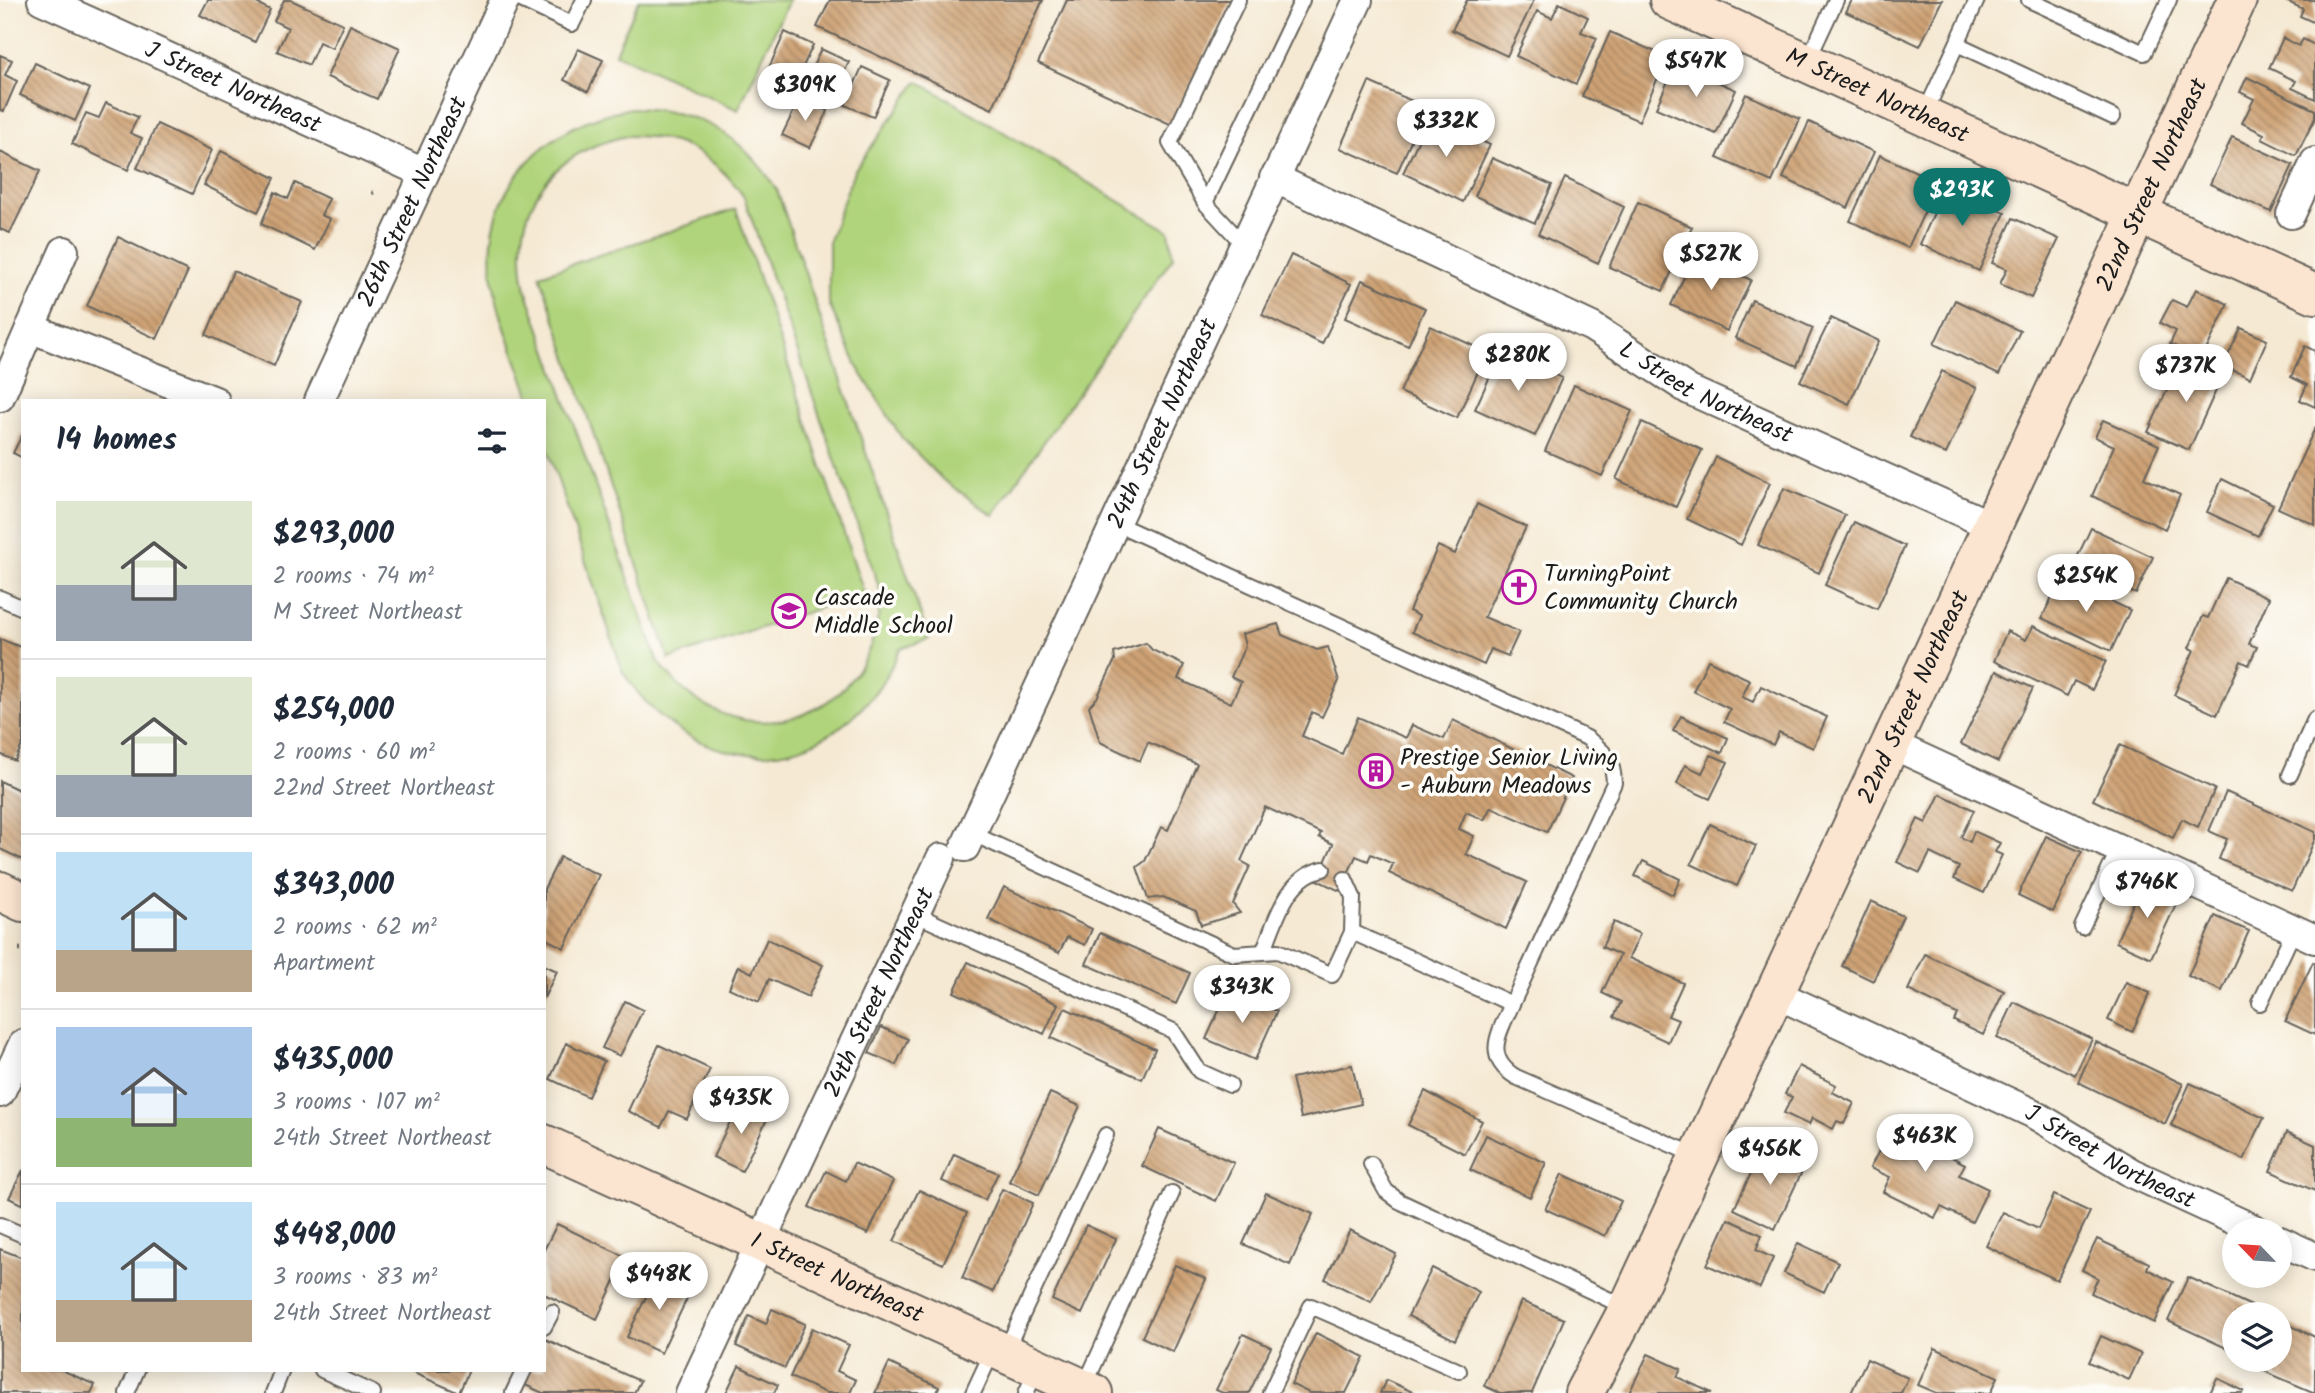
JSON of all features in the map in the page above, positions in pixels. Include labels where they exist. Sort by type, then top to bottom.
[{"type":"street","name":"J Street Northeast","points":[[42,0],[424,173]]},
{"type":"street","name":"26th Street Northeast","points":[[320,399],[505,0]]},
{"type":"street","name":"24th Street Northeast","points":[[690,1393],[762,1245],[915,914],[959,846],[1115,523],[1358,0]]},
{"type":"street","name":"M Street Northeast","points":[[1668,0],[2315,294]]},
{"type":"street","name":"22nd Street Northeast","points":[[1584,1393],[1628,1309],[1990,525],[2237,0]]},
{"type":"street","points":[[2291,214],[2315,162]]},
{"type":"street","name":"L Street Northeast","points":[[1275,178],[1592,327],[1689,390],[1990,525]]},
{"type":"street","points":[[0,397],[64,251]]},
{"type":"street","points":[[30,328],[210,399]]},
{"type":"street","points":[[1891,744],[2304,934]]},
{"type":"street","points":[[0,891],[21,901]]},
{"type":"street","name":"J Street Northeast","points":[[1774,993],[2032,1113],[2132,1173],[2230,1218]]},
{"type":"street","points":[[0,1093],[21,1048]]},
{"type":"street","name":"I Street Northeast","points":[[546,1145],[1016,1366],[1088,1391]]},
{"type":"street","points":[[2292,1247],[2315,1258]]},
{"type":"lane","points":[[521,0],[572,24],[584,0]]},
{"type":"lane","points":[[1238,0],[1170,143],[1205,203],[1244,245]]},
{"type":"lane","points":[[1205,203],[1302,0]]},
{"type":"lane","points":[[1807,63],[1836,0]]},
{"type":"lane","points":[[1924,116],[1977,0]]},
{"type":"lane","points":[[2029,0],[2144,53],[2169,0]]},
{"type":"lane","points":[[1957,44],[2113,117]]},
{"type":"lane","points":[[1115,523],[1587,738],[1605,753],[1613,764],[1614,783],[1496,1041],[1502,1069],[1699,1157]]},
{"type":"lane","points":[[0,598],[21,607]]},
{"type":"lane","points":[[2290,775],[2315,719]]},
{"type":"lane","points":[[959,846],[1234,954],[1278,951],[1332,975],[1352,932],[1353,897],[1345,879]]},
{"type":"lane","points":[[2082,927],[2119,849]]},
{"type":"lane","points":[[1263,952],[1286,897],[1299,880],[1311,871],[1323,869]]},
{"type":"lane","points":[[915,914],[1173,1031],[1199,1070],[1230,1085]]},
{"type":"lane","points":[[1352,932],[1512,1004]]},
{"type":"lane","points":[[2260,1003],[2304,934]]},
{"type":"lane","points":[[974,1393],[1016,1366],[1106,1135]]},
{"type":"lane","points":[[1371,1164],[1386,1191],[1399,1201],[1628,1309]]},
{"type":"lane","points":[[1088,1391],[1172,1192]]},
{"type":"lane","points":[[0,1225],[21,1235]]},
{"type":"lane","points":[[1270,1393],[1311,1306],[1459,1371]]},
{"type":"lane","points":[[546,1323],[552,1312]]},
{"type":"lane","points":[[127,1393],[136,1372]]},
{"type":"lane","points":[[273,1393],[281,1372]]},
{"type":"lane","points":[[326,1372],[373,1393]]},
{"type":"lane","points":[[513,1393],[523,1372]]},
{"type":"green space","points":[[639,0],[789,0],[738,110],[615,53]]},
{"type":"green space","points":[[918,81],[1169,231],[1173,257],[993,515],[943,480],[902,438],[858,368],[829,304],[829,241],[854,171]]},
{"type":"green space","points":[[631,108],[677,114],[697,120],[716,128],[748,153],[777,190],[929,639],[900,649],[875,692],[844,724],[808,745],[769,754],[729,751],[690,737],[654,711],[623,672],[546,445],[546,399],[530,399],[503,321],[492,272],[492,240],[499,211],[511,185],[527,162],[548,143],[601,116]],"holes":[[[627,136],[663,139],[694,150],[708,159],[733,182],[744,197],[880,590],[874,636],[856,673],[830,700],[797,716],[761,721],[724,714],[688,694],[657,659],[526,290],[522,261],[524,235],[530,211],[540,189],[556,171],[599,144]]]},
{"type":"green space","points":[[736,209],[864,593],[669,659],[540,275]]},
{"type":"building","points":[[208,0],[251,0],[270,10],[255,42],[200,15]]},
{"type":"building","points":[[284,0],[291,0],[343,24],[332,48],[319,42],[309,65],[277,51],[288,28],[274,21]]},
{"type":"building","points":[[830,0],[1043,0],[992,109],[817,27]]},
{"type":"building","points":[[1067,0],[1231,0],[1172,125],[1038,63]]},
{"type":"building","points":[[1467,0],[1534,0],[1507,56],[1452,30]]},
{"type":"building","points":[[1852,0],[1942,0],[1920,46],[1846,12]]},
{"type":"building","points":[[2284,0],[2315,0],[2315,23],[2300,16],[2303,9]]},
{"type":"building","points":[[1559,3],[1588,17],[1581,32],[1597,38],[1576,84],[1516,56],[1537,11],[1552,18]]},
{"type":"building","points":[[350,25],[400,48],[377,99],[327,77]]},
{"type":"building","points":[[785,32],[813,45],[796,82],[768,70]]},
{"type":"building","points":[[1610,32],[1667,57],[1639,121],[1582,96]]},
{"type":"building","points":[[2283,38],[2299,46],[2303,39],[2315,45],[2315,99],[2292,88],[2296,81],[2269,68]]},
{"type":"building","points":[[578,49],[603,60],[588,92],[564,80]]},
{"type":"building","points":[[821,49],[849,62],[832,99],[804,86]]},
{"type":"building","points":[[0,55],[12,60],[5,75],[17,81],[4,111],[0,110]]},
{"type":"building","points":[[35,63],[90,89],[75,121],[20,95]]},
{"type":"building","points":[[1676,63],[1736,90],[1716,134],[1656,108]]},
{"type":"building","points":[[862,67],[890,80],[873,117],[845,105]]},
{"type":"building","points":[[2247,77],[2315,110],[2315,118],[2296,156],[2262,139],[2264,134],[2242,123],[2254,99],[2240,92]]},
{"type":"building","points":[[1369,82],[1426,107],[1397,173],[1340,148]]},
{"type":"building","points":[[1746,94],[1800,119],[1772,182],[1717,158]]},
{"type":"building","points":[[800,98],[828,111],[810,148],[782,135]]},
{"type":"building","points":[[106,103],[138,117],[130,133],[142,138],[128,170],[72,144],[86,113],[99,118]]},
{"type":"building","points":[[1430,116],[1490,145],[1463,202],[1403,173]]},
{"type":"building","points":[[1809,122],[1874,152],[1848,208],[1783,178]]},
{"type":"building","points":[[157,124],[212,150],[192,194],[137,168]]},
{"type":"building","points":[[2232,137],[2293,165],[2271,212],[2210,184]]},
{"type":"building","points":[[221,151],[275,178],[258,212],[204,185]]},
{"type":"building","points":[[0,152],[40,171],[10,233],[0,229]]},
{"type":"building","points":[[1880,155],[1938,182],[1908,248],[1850,221]]},
{"type":"building","points":[[1492,158],[1552,185],[1535,223],[1475,196]]},
{"type":"building","points":[[1565,178],[1624,207],[1598,263],[1538,234]]},
{"type":"building","points":[[295,183],[329,199],[321,215],[330,219],[315,250],[261,224],[275,192],[288,199]]},
{"type":"building","points":[[1946,186],[2005,213],[1979,271],[1920,244]]},
{"type":"building","points":[[1638,202],[1692,227],[1663,291],[1609,267]]},
{"type":"building","points":[[2013,218],[2059,239],[2031,298],[2000,284],[2007,269],[1992,263]]},
{"type":"building","points":[[118,237],[188,271],[157,339],[87,306]]},
{"type":"building","points":[[1695,254],[1751,280],[1727,331],[1671,305]]},
{"type":"building","points":[[1291,255],[1351,284],[1322,344],[1262,315]]},
{"type":"building","points":[[233,271],[302,302],[274,366],[206,335]]},
{"type":"building","points":[[1362,280],[1425,308],[1408,346],[1345,318]]},
{"type":"building","points":[[2196,289],[2228,304],[2202,359],[2170,344],[2176,331],[2160,323],[2172,300],[2187,307]]},
{"type":"building","points":[[1752,300],[1813,328],[1797,366],[1735,338]]},
{"type":"building","points":[[1955,300],[2020,331],[1999,375],[1934,344]]},
{"type":"building","points":[[1831,318],[1879,341],[1849,404],[1800,381]]},
{"type":"building","points":[[1430,326],[1487,352],[1457,418],[1400,392]]},
{"type":"building","points":[[2241,328],[2267,340],[2250,378],[2223,366]]},
{"type":"building","points":[[2305,346],[2315,351],[2315,407],[2300,400],[2307,385],[2291,377]]},
{"type":"building","points":[[1502,350],[1562,378],[1535,436],[1475,409]]},
{"type":"building","points":[[2182,357],[2223,375],[2189,450],[2148,432]]},
{"type":"building","points":[[1942,371],[1977,388],[1946,454],[1910,437]]},
{"type":"building","points":[[1574,385],[1632,411],[1602,476],[1545,451]]},
{"type":"building","points":[[2103,420],[2159,445],[2144,478],[2180,495],[2165,529],[2092,496],[2114,446],[2095,437]]},
{"type":"building","points":[[1642,422],[1702,450],[1676,507],[1616,479]]},
{"type":"building","points":[[2315,428],[2315,525],[2278,508]]},
{"type":"building","points":[[21,437],[21,457],[13,453]]},
{"type":"building","points":[[1716,457],[1770,483],[1741,545],[1687,519]]},
{"type":"building","points":[[2222,479],[2273,504],[2258,536],[2207,512]]},
{"type":"building","points":[[1784,488],[1845,515],[1819,573],[1758,545]]},
{"type":"building","points":[[1477,504],[1526,527],[1484,617],[1519,632],[1508,656],[1491,649],[1484,665],[1412,632],[1419,616],[1409,611],[1438,546],[1455,554]]},
{"type":"building","points":[[1854,522],[1905,546],[1877,609],[1825,585]]},
{"type":"building","points":[[2091,528],[2153,557],[2136,594],[2073,566]]},
{"type":"building","points":[[2061,578],[2130,610],[2111,651],[2042,618]]},
{"type":"building","points":[[2226,578],[2269,598],[2249,644],[2257,647],[2249,665],[2241,661],[2217,715],[2174,695],[2194,650],[2189,648],[2203,616],[2208,618]]},
{"type":"building","name":"Prestige Senior Living - Auburn Meadows","points":[[1278,624],[1282,635],[1317,650],[1328,647],[1339,681],[1322,717],[1312,712],[1302,736],[1342,754],[1358,717],[1406,738],[1412,725],[1444,739],[1453,720],[1572,778],[1547,832],[1491,807],[1484,820],[1466,812],[1459,829],[1474,836],[1466,854],[1527,882],[1506,929],[1389,873],[1393,864],[1371,854],[1368,861],[1356,856],[1340,891],[1317,880],[1333,844],[1319,837],[1321,833],[1265,807],[1241,861],[1250,866],[1233,904],[1240,913],[1201,925],[1196,911],[1163,897],[1148,899],[1137,867],[1145,861],[1161,827],[1168,830],[1197,764],[1148,742],[1140,761],[1100,742],[1089,706],[1097,698],[1115,660],[1114,653],[1146,643],[1152,650],[1184,665],[1178,679],[1231,703],[1241,682],[1231,677],[1245,646],[1242,634]]},
{"type":"building","points":[[2033,626],[2106,661],[2092,690],[2074,681],[2067,696],[1994,661],[2007,631],[2026,640]]},
{"type":"building","points":[[0,639],[21,647],[21,748],[15,761],[0,754]]},
{"type":"building","points":[[1708,660],[1750,680],[1742,697],[1753,702],[1761,686],[1827,717],[1813,748],[1779,732],[1773,745],[1724,722],[1730,709],[1693,691]]},
{"type":"building","points":[[1996,671],[2033,688],[1998,762],[1961,744]]},
{"type":"building","points":[[1681,716],[1728,738],[1722,753],[1673,731]]},
{"type":"building","points":[[2120,745],[2215,789],[2198,827],[2182,819],[2173,838],[2093,800]]},
{"type":"building","points":[[1711,755],[1728,762],[1710,799],[1677,784],[1685,765],[1702,773]]},
{"type":"building","points":[[0,781],[21,791],[21,859],[0,849]]},
{"type":"building","points":[[2226,792],[2315,832],[2315,839],[2292,891],[2219,859],[2227,839],[2209,831]]},
{"type":"building","points":[[1940,794],[1974,810],[1961,837],[1970,842],[1974,831],[2000,843],[1995,852],[2002,855],[1984,893],[1954,879],[1959,867],[1930,853],[1920,873],[1897,862],[1918,819],[1926,823]]},
{"type":"building","points":[[1710,824],[1756,846],[1737,886],[1691,864]]},
{"type":"building","points":[[2046,836],[2082,852],[2053,912],[2018,895]]},
{"type":"building","points":[[560,857],[599,875],[564,948],[546,939],[546,885]]},
{"type":"building","points":[[1643,861],[1680,879],[1673,895],[1635,876]]},
{"type":"building","points":[[2143,882],[2179,898],[2151,958],[2116,942]]},
{"type":"building","points":[[1004,887],[1092,929],[1085,945],[1067,937],[1059,953],[988,919]]},
{"type":"building","points":[[1871,901],[1903,916],[1873,981],[1842,966]]},
{"type":"building","points":[[2215,916],[2249,931],[2222,991],[2188,976]]},
{"type":"building","points":[[1614,922],[1640,934],[1629,958],[1683,983],[1668,1016],[1678,1020],[1668,1042],[1614,1017],[1621,1002],[1602,993],[1620,955],[1602,947]]},
{"type":"building","points":[[1100,933],[1190,973],[1176,1004],[1086,964]]},
{"type":"building","points":[[767,939],[823,965],[808,997],[769,979],[759,1002],[729,988],[738,966],[752,973]]},
{"type":"building","points":[[1925,954],[2004,991],[1983,1035],[1954,1021],[1957,1014],[1908,990]]},
{"type":"building","points":[[968,962],[1058,1004],[1044,1034],[954,992]]},
{"type":"building","points":[[2313,962],[2315,963],[2315,1035],[2285,1021]]},
{"type":"building","points":[[546,966],[557,971],[546,994]]},
{"type":"building","points":[[2126,982],[2150,993],[2132,1032],[2108,1020]]},
{"type":"building","points":[[1229,989],[1277,1011],[1255,1060],[1206,1039]]},
{"type":"building","points":[[625,1001],[643,1010],[620,1056],[602,1048]]},
{"type":"building","points":[[2014,1002],[2092,1039],[2075,1075],[1997,1038]]},
{"type":"building","points":[[1065,1008],[1155,1049],[1142,1079],[1051,1038]]},
{"type":"building","points":[[881,1027],[908,1039],[896,1065],[869,1053]]},
{"type":"building","points":[[2096,1042],[2183,1084],[2165,1124],[2078,1082]]},
{"type":"building","points":[[566,1043],[604,1061],[588,1097],[550,1079]]},
{"type":"building","points":[[659,1045],[710,1069],[687,1119],[669,1111],[661,1127],[628,1111]]},
{"type":"building","points":[[1352,1065],[1361,1104],[1301,1118],[1292,1078]]},
{"type":"building","points":[[1799,1066],[1836,1085],[1832,1092],[1854,1103],[1844,1124],[1837,1121],[1833,1129],[1812,1118],[1809,1125],[1784,1113],[1792,1097],[1785,1094]]},
{"type":"building","points":[[2190,1083],[2264,1118],[2244,1160],[2171,1125]]},
{"type":"building","points":[[1425,1091],[1482,1121],[1465,1154],[1408,1125]]},
{"type":"building","points":[[1050,1093],[1080,1106],[1039,1195],[1009,1181]]},
{"type":"building","points":[[740,1101],[769,1115],[742,1171],[713,1157]]},
{"type":"building","points":[[1897,1116],[1932,1133],[1927,1144],[1965,1164],[1959,1175],[1988,1189],[1972,1222],[1941,1207],[1935,1218],[1883,1192],[1890,1177],[1870,1168]]},
{"type":"building","points":[[1159,1129],[1234,1163],[1216,1201],[1142,1166]]},
{"type":"building","points":[[2287,1132],[2315,1145],[2315,1191],[2270,1171]]},
{"type":"building","points":[[1486,1135],[1546,1163],[1530,1197],[1470,1170]]},
{"type":"building","points":[[1764,1146],[1805,1165],[1775,1229],[1734,1209]]},
{"type":"building","points":[[954,1154],[998,1173],[985,1200],[942,1181]]},
{"type":"building","points":[[854,1163],[893,1181],[868,1234],[809,1207],[826,1171],[846,1181]]},
{"type":"building","points":[[21,1174],[21,1204],[9,1198]]},
{"type":"building","points":[[1562,1174],[1621,1201],[1605,1236],[1545,1209]]},
{"type":"building","points":[[1002,1189],[1033,1203],[993,1292],[962,1278]]},
{"type":"building","points":[[919,1190],[967,1213],[943,1264],[894,1241]]},
{"type":"building","points":[[1266,1193],[1313,1214],[1290,1265],[1243,1244]]},
{"type":"building","points":[[2054,1195],[2090,1212],[2057,1280],[1986,1246],[2003,1212],[2038,1229]]},
{"type":"building","points":[[1728,1219],[1762,1235],[1756,1250],[1773,1258],[1760,1288],[1707,1265]]},
{"type":"building","points":[[557,1224],[626,1257],[597,1319],[546,1295],[546,1246]]},
{"type":"building","points":[[1086,1225],[1116,1239],[1082,1314],[1052,1300]]},
{"type":"building","points":[[1350,1230],[1396,1254],[1371,1302],[1325,1279]]},
{"type":"building","points":[[2097,1239],[2149,1263],[2147,1269],[2173,1282],[2154,1323],[2091,1293],[2098,1278],[2082,1270]]},
{"type":"building","points":[[1798,1243],[1838,1262],[1824,1292],[1784,1273]]},
{"type":"building","points":[[0,1249],[21,1257],[21,1372],[66,1372],[95,1385],[91,1393],[0,1393]]},
{"type":"building","points":[[1175,1265],[1206,1279],[1173,1352],[1142,1337]]},
{"type":"building","points":[[1432,1268],[1479,1292],[1455,1340],[1408,1316]]},
{"type":"building","points":[[658,1271],[692,1288],[661,1353],[627,1337]]},
{"type":"building","points":[[2188,1277],[2243,1302],[2222,1302],[2222,1346],[2168,1321]]},
{"type":"building","points":[[1521,1301],[1564,1319],[1532,1393],[1500,1393],[1484,1386]]},
{"type":"building","points":[[772,1309],[805,1324],[785,1368],[736,1346],[749,1316],[766,1324]]},
{"type":"building","points":[[2292,1326],[2315,1337],[2315,1393],[2266,1372],[2292,1372]]},
{"type":"building","points":[[812,1328],[849,1345],[837,1371],[856,1380],[850,1393],[826,1393],[790,1377]]},
{"type":"building","points":[[1316,1333],[1364,1357],[1346,1393],[1309,1393],[1291,1384]]},
{"type":"building","points":[[1243,1334],[1271,1347],[1249,1393],[1223,1393],[1216,1390]]},
{"type":"building","points":[[2101,1336],[2141,1354],[2129,1380],[2089,1362]]},
{"type":"building","points":[[546,1339],[640,1381],[634,1393],[543,1393],[525,1385],[530,1372],[546,1372]]},
{"type":"building","points":[[1935,1348],[1998,1377],[1991,1393],[1937,1393],[1918,1385]]},
{"type":"building","points":[[1648,1354],[1681,1369],[1677,1377],[1712,1393],[1629,1393]]},
{"type":"building","points":[[1867,1359],[1908,1378],[1901,1393],[1851,1393]]},
{"type":"building","points":[[889,1363],[939,1387],[936,1393],[875,1393]]},
{"type":"building","points":[[739,1366],[778,1385],[774,1393],[726,1393]]},
{"type":"building","points":[[412,1372],[468,1372],[459,1393]]},
{"type":"building","points":[[2217,1378],[2244,1391],[2210,1393]]},
{"type":"building","points":[[1386,1380],[1415,1393],[1380,1393]]},
{"type":"place","name":"TurningPoint Community Church","points":[[1519,587]]},
{"type":"place","name":"Cascade Middle School","points":[[789,611]]},
{"type":"place","name":"Prestige Senior Living - Auburn Meadows","points":[[1376,771]]}]
